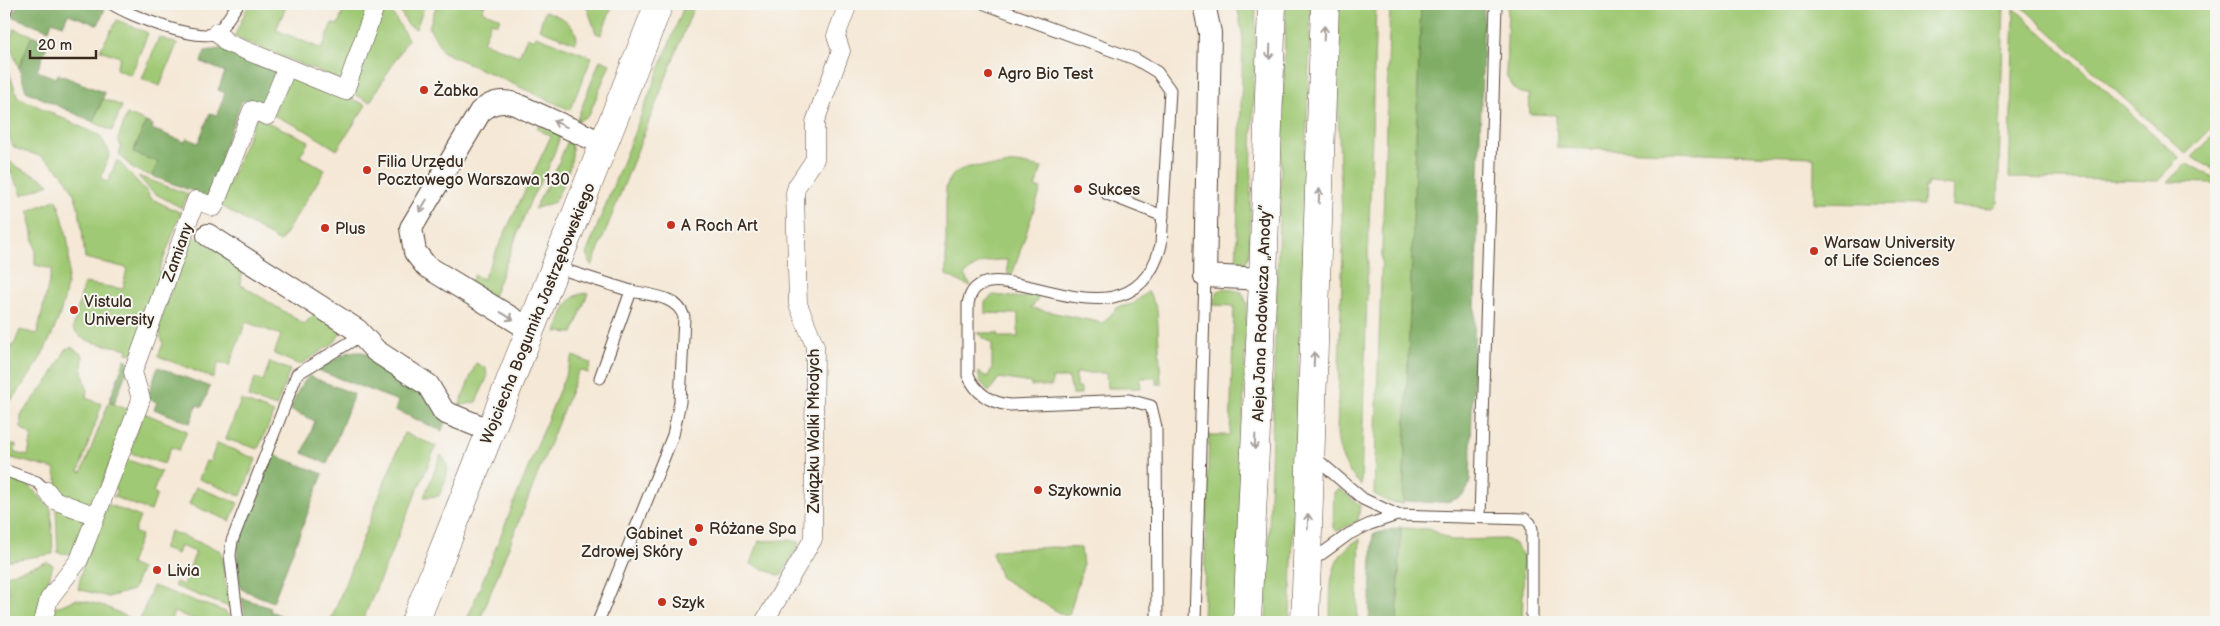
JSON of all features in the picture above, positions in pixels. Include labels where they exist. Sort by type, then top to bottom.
[{"type":"main road","name":"Wojciecha Bogumiła Jastrzębowskiego","points":[[415,622],[659,4]]},
{"type":"main road","name":"Aleja Jana Rodowicza „Anody”","points":[[1247,622],[1263,279],[1272,4]]},
{"type":"main road","points":[[1305,622],[1325,4]]},
{"type":"street","points":[[217,32],[227,43],[344,91],[376,4]]},
{"type":"street","name":"Związku Walki Młodych","points":[[764,622],[813,539],[815,346],[798,304],[795,193],[797,186],[815,159],[815,122],[841,51],[836,36],[848,4]]},
{"type":"street","points":[[1204,4],[1210,33],[1205,276],[1263,279]]},
{"type":"street","name":"Zamiany","points":[[43,622],[49,599],[79,560],[141,399],[133,372],[196,200],[214,207],[252,110],[267,116],[287,68]]},
{"type":"street","points":[[531,330],[426,266],[416,252],[411,228],[480,112],[494,103],[515,104],[604,144]]},
{"type":"street","points":[[188,224],[352,326],[376,351],[428,385],[444,412],[491,431]]},
{"type":"street","points":[[47,491],[54,500],[96,516]]},
{"type":"lane","points":[[4,15],[8,4]]},
{"type":"lane","points":[[112,4],[145,20],[194,34],[217,32],[238,4]]},
{"type":"lane","points":[[985,4],[1135,60],[1156,72],[1170,90],[1161,245],[1155,262],[1144,279],[1126,293],[1089,300],[1008,282],[992,281],[978,286],[969,297],[968,304],[968,375],[972,385],[988,399],[999,404],[1010,405],[1129,400],[1151,406],[1156,427],[1158,622]]},
{"type":"lane","points":[[1480,517],[1496,4]]},
{"type":"lane","points":[[1107,194],[1163,216]]},
{"type":"lane","points":[[555,267],[631,291],[671,300],[682,308],[684,317],[680,402],[673,435],[598,622]]},
{"type":"lane","points":[[1195,622],[1205,276]]},
{"type":"lane","points":[[600,378],[631,291]]},
{"type":"lane","points":[[238,622],[230,555],[232,541],[297,374],[352,342]]},
{"type":"lane","points":[[1310,453],[1363,499],[1397,515]]},
{"type":"lane","points":[[4,470],[37,482],[47,491]]},
{"type":"lane","points":[[1306,565],[1349,534],[1370,524],[1397,515],[1525,518],[1530,523],[1532,529],[1532,622]]},
{"type":"green space","points":[[18,4],[99,4],[105,9],[98,25],[68,14],[63,25],[52,21],[49,30],[13,17]]},
{"type":"green space","points":[[249,4],[287,4],[276,30],[322,49],[332,23],[338,25],[346,4],[372,4],[343,81],[234,37]]},
{"type":"green space","points":[[382,4],[387,4],[408,39],[370,102],[350,92]]},
{"type":"green space","points":[[396,4],[425,4],[416,29],[408,25]]},
{"type":"green space","points":[[437,4],[485,4],[482,11],[500,18],[498,24],[491,22],[483,42],[519,56],[527,37],[534,40],[536,36],[592,57],[570,110],[443,52],[429,27]]},
{"type":"green space","points":[[586,4],[613,4],[601,35],[596,33]]},
{"type":"green space","points":[[685,4],[695,4],[592,266],[587,252]]},
{"type":"green space","points":[[1237,4],[1256,4],[1249,255],[1244,265],[1236,270],[1243,38]]},
{"type":"green space","points":[[1286,4],[1311,4],[1290,622],[1266,622]]},
{"type":"green space","points":[[1339,4],[1376,4],[1361,485],[1351,474],[1344,461],[1339,447],[1337,432],[1343,247],[1337,84]]},
{"type":"green space","points":[[1390,4],[1421,4],[1403,504],[1387,501],[1374,494]]},
{"type":"green space","points":[[1421,4],[1484,4],[1470,480],[1467,490],[1461,496],[1453,500],[1432,503],[1403,501]]},
{"type":"green space","points":[[1508,4],[2004,4],[1998,203],[1993,208],[1952,206],[1953,185],[1927,183],[1927,187],[1924,187],[1923,205],[1814,203],[1814,157],[1557,148],[1556,115],[1530,114],[1529,94],[1520,93],[1515,90],[1506,75]]},
{"type":"green space","points":[[2019,4],[2216,4],[2216,124],[2186,154]]},
{"type":"green space","points":[[2014,8],[2180,158],[2158,181],[2009,178]]},
{"type":"green space","points":[[545,11],[560,17],[571,26],[577,36],[575,43],[539,29]]},
{"type":"green space","points":[[117,20],[148,33],[131,75],[116,69],[120,57],[100,50]]},
{"type":"green space","points":[[14,29],[32,35],[19,68],[9,43]]},
{"type":"green space","points":[[32,35],[45,41],[44,44],[47,46],[37,71],[56,78],[58,74],[105,93],[93,122],[26,91],[19,68]]},
{"type":"green space","points":[[159,37],[177,44],[160,86],[142,79]]},
{"type":"green space","points":[[227,48],[282,69],[266,110],[242,100],[221,156],[226,159],[211,198],[152,176],[158,162],[133,153],[146,122],[153,125],[152,129],[185,142],[187,138],[198,143],[210,113],[217,115],[225,93],[218,90],[225,72],[201,62],[205,51]]},
{"type":"green space","points":[[4,59],[18,97],[100,136],[110,153],[101,179],[108,182],[117,160],[149,194],[148,197],[181,213],[159,271],[162,278],[133,354],[127,353],[128,349],[83,338],[73,328],[84,283],[123,289],[127,268],[85,258],[77,202],[73,190],[66,179],[45,159],[13,146],[4,124]]},
{"type":"green space","points":[[600,60],[610,64],[589,115],[576,122]]},
{"type":"green space","points":[[291,74],[366,105],[337,150],[305,130],[273,115]]},
{"type":"green space","points":[[103,99],[122,106],[112,131],[93,122]]},
{"type":"green space","points":[[127,114],[146,122],[133,152],[158,162],[152,176],[133,169],[119,154],[121,147],[118,139]]},
{"type":"green space","points":[[256,117],[309,141],[300,156],[325,170],[280,242],[220,205]]},
{"type":"green space","points":[[539,125],[561,135],[547,171],[531,199],[492,299],[470,283],[474,275],[483,279],[551,136],[537,129]]},
{"type":"green space","points":[[2216,133],[2216,171],[2192,157]]},
{"type":"green space","points":[[568,140],[571,145],[571,161],[555,202],[534,209],[554,174]]},
{"type":"green space","points":[[4,155],[15,166],[38,176],[49,184],[22,195],[20,186],[18,186],[11,173],[12,171],[10,172],[4,162]]},
{"type":"green space","points":[[1017,163],[1042,168],[1035,187],[1041,189],[1012,275],[1008,274],[1007,260],[1001,260],[989,261],[978,265],[968,272],[964,276],[971,285],[969,286],[946,275],[946,188],[950,180],[954,174],[967,168]]},
{"type":"green space","points":[[2188,163],[2216,179],[2216,183],[2168,182]]},
{"type":"green space","points":[[138,176],[188,194],[182,208],[152,192]]},
{"type":"green space","points":[[57,199],[69,249],[65,295],[53,332],[35,368],[12,400],[4,392],[4,358],[6,358],[14,345],[20,330],[37,334],[52,269],[35,265],[36,250],[33,234],[35,233],[33,233],[31,217],[28,211]]},
{"type":"green space","points":[[192,235],[244,267],[240,284],[304,324],[316,312],[341,332],[335,342],[300,365],[274,354],[281,335],[246,322],[229,366],[219,362],[213,378],[158,356],[163,344],[158,326]]},
{"type":"green space","points":[[1224,288],[1242,292],[1247,304],[1236,622],[1203,622],[1209,435],[1230,435],[1234,306],[1213,305],[1217,292]]},
{"type":"green space","points":[[1148,291],[1157,309],[1161,384],[1156,384],[1156,378],[1140,378],[1141,388],[1107,388],[1106,373],[1076,373],[1076,388],[1081,388],[1081,394],[1072,394],[1069,378],[1052,378],[1052,386],[1031,386],[1031,383],[999,378],[989,392],[980,381],[978,372],[987,377],[992,369],[992,344],[977,333],[998,333],[999,337],[1018,337],[1018,314],[985,313],[985,302],[993,295],[1025,298],[1027,293],[1036,295],[1038,299],[1031,308],[1103,323],[1118,307],[1133,304]]},
{"type":"green space","points":[[588,293],[573,333],[556,332],[566,306],[570,301],[580,294]]},
{"type":"green space","points":[[71,347],[83,355],[82,371],[87,388],[86,398],[102,404],[79,471],[82,472],[109,402],[131,411],[92,508],[57,497],[54,485],[58,483],[54,469],[4,456],[4,442],[16,445],[15,453],[28,456],[32,435],[21,427],[21,415],[51,377],[66,349]]},
{"type":"green space","points":[[349,352],[363,352],[409,379],[445,421],[442,431],[395,410],[398,401],[317,370]]},
{"type":"green space","points":[[573,356],[591,363],[588,373],[579,370],[479,622],[466,622]]},
{"type":"green space","points":[[125,359],[130,362],[114,404],[109,402]]},
{"type":"green space","points":[[270,362],[290,370],[276,407],[248,397],[255,378],[263,381]]},
{"type":"green space","points":[[476,363],[486,368],[487,378],[476,402],[459,406]]},
{"type":"green space","points":[[158,367],[210,387],[202,407],[197,405],[190,423],[154,409],[157,402],[147,398]]},
{"type":"green space","points":[[309,376],[354,394],[327,464],[303,453],[315,421],[290,410],[300,387]]},
{"type":"green space","points":[[241,400],[274,413],[258,449],[226,439]]},
{"type":"green space","points":[[144,413],[187,431],[179,450],[171,447],[164,464],[128,452]]},
{"type":"green space","points":[[404,433],[436,446],[362,622],[330,622]]},
{"type":"green space","points":[[217,443],[256,459],[241,496],[199,479],[206,461],[210,462]]},
{"type":"green space","points":[[272,454],[323,474],[273,602],[241,589],[237,565],[238,548],[242,532]]},
{"type":"green space","points":[[441,455],[447,465],[444,485],[439,496],[424,497]]},
{"type":"green space","points":[[123,458],[161,472],[153,492],[157,494],[151,511],[114,497],[117,490],[113,488]]},
{"type":"green space","points":[[4,476],[29,485],[51,509],[53,554],[4,561]]},
{"type":"green space","points":[[196,487],[238,503],[230,521],[189,504]]},
{"type":"green space","points":[[1340,489],[1360,506],[1358,521],[1337,531],[1333,528],[1334,492]]},
{"type":"green space","points":[[107,504],[140,517],[134,532],[141,535],[130,564],[141,569],[133,590],[108,597],[78,589],[83,566]]},
{"type":"green space","points":[[56,507],[87,520],[78,554],[58,553]]},
{"type":"green space","points":[[1401,527],[1397,622],[1369,622],[1373,534]]},
{"type":"green space","points":[[1401,528],[1430,529],[1451,540],[1505,539],[1514,543],[1524,557],[1522,622],[1397,622]]},
{"type":"green space","points":[[170,531],[221,551],[229,607],[174,586],[176,582],[183,585],[196,552],[180,546],[177,554],[163,549]]},
{"type":"green space","points":[[1360,539],[1357,622],[1330,622],[1331,586],[1336,564],[1341,554]]},
{"type":"green space","points":[[789,540],[800,542],[781,576],[751,564],[759,541]]},
{"type":"green space","points":[[1052,547],[1081,548],[1083,566],[1069,615],[1065,616],[1001,578],[992,553],[994,550]]},
{"type":"green space","points":[[47,562],[53,565],[36,622],[5,622],[9,621],[4,604],[4,594],[9,592],[4,576]]},
{"type":"green space","points":[[153,586],[226,612],[232,622],[202,622],[174,612],[170,622],[139,622]]},
{"type":"green space","points":[[242,598],[271,608],[270,611],[297,622],[246,622]]},
{"type":"green space","points":[[77,599],[104,606],[132,619],[131,622],[50,622],[54,608]]},
{"type":"place","name":"Agro Bio Test","points":[[988,73]]},
{"type":"place","name":"Żabka","points":[[424,90]]},
{"type":"place","name":"Filia Urzędu Pocztowego Warszawa 130","points":[[367,170]]},
{"type":"place","name":"Sukces","points":[[1078,189]]},
{"type":"place","name":"A Roch Art","points":[[671,225]]},
{"type":"place","name":"Plus","points":[[325,228]]},
{"type":"place","name":"Warsaw University of Life Sciences","points":[[1814,251]]},
{"type":"place","name":"Vistula University","points":[[74,310]]},
{"type":"place","name":"Szykownia","points":[[1038,490]]},
{"type":"place","name":"Różane Spa","points":[[699,528]]},
{"type":"place","name":"Gabinet Zdrowej Skóry","points":[[693,542]]},
{"type":"place","name":"Livia","points":[[157,570]]},
{"type":"place","name":"Szyk","points":[[662,602]]}]
